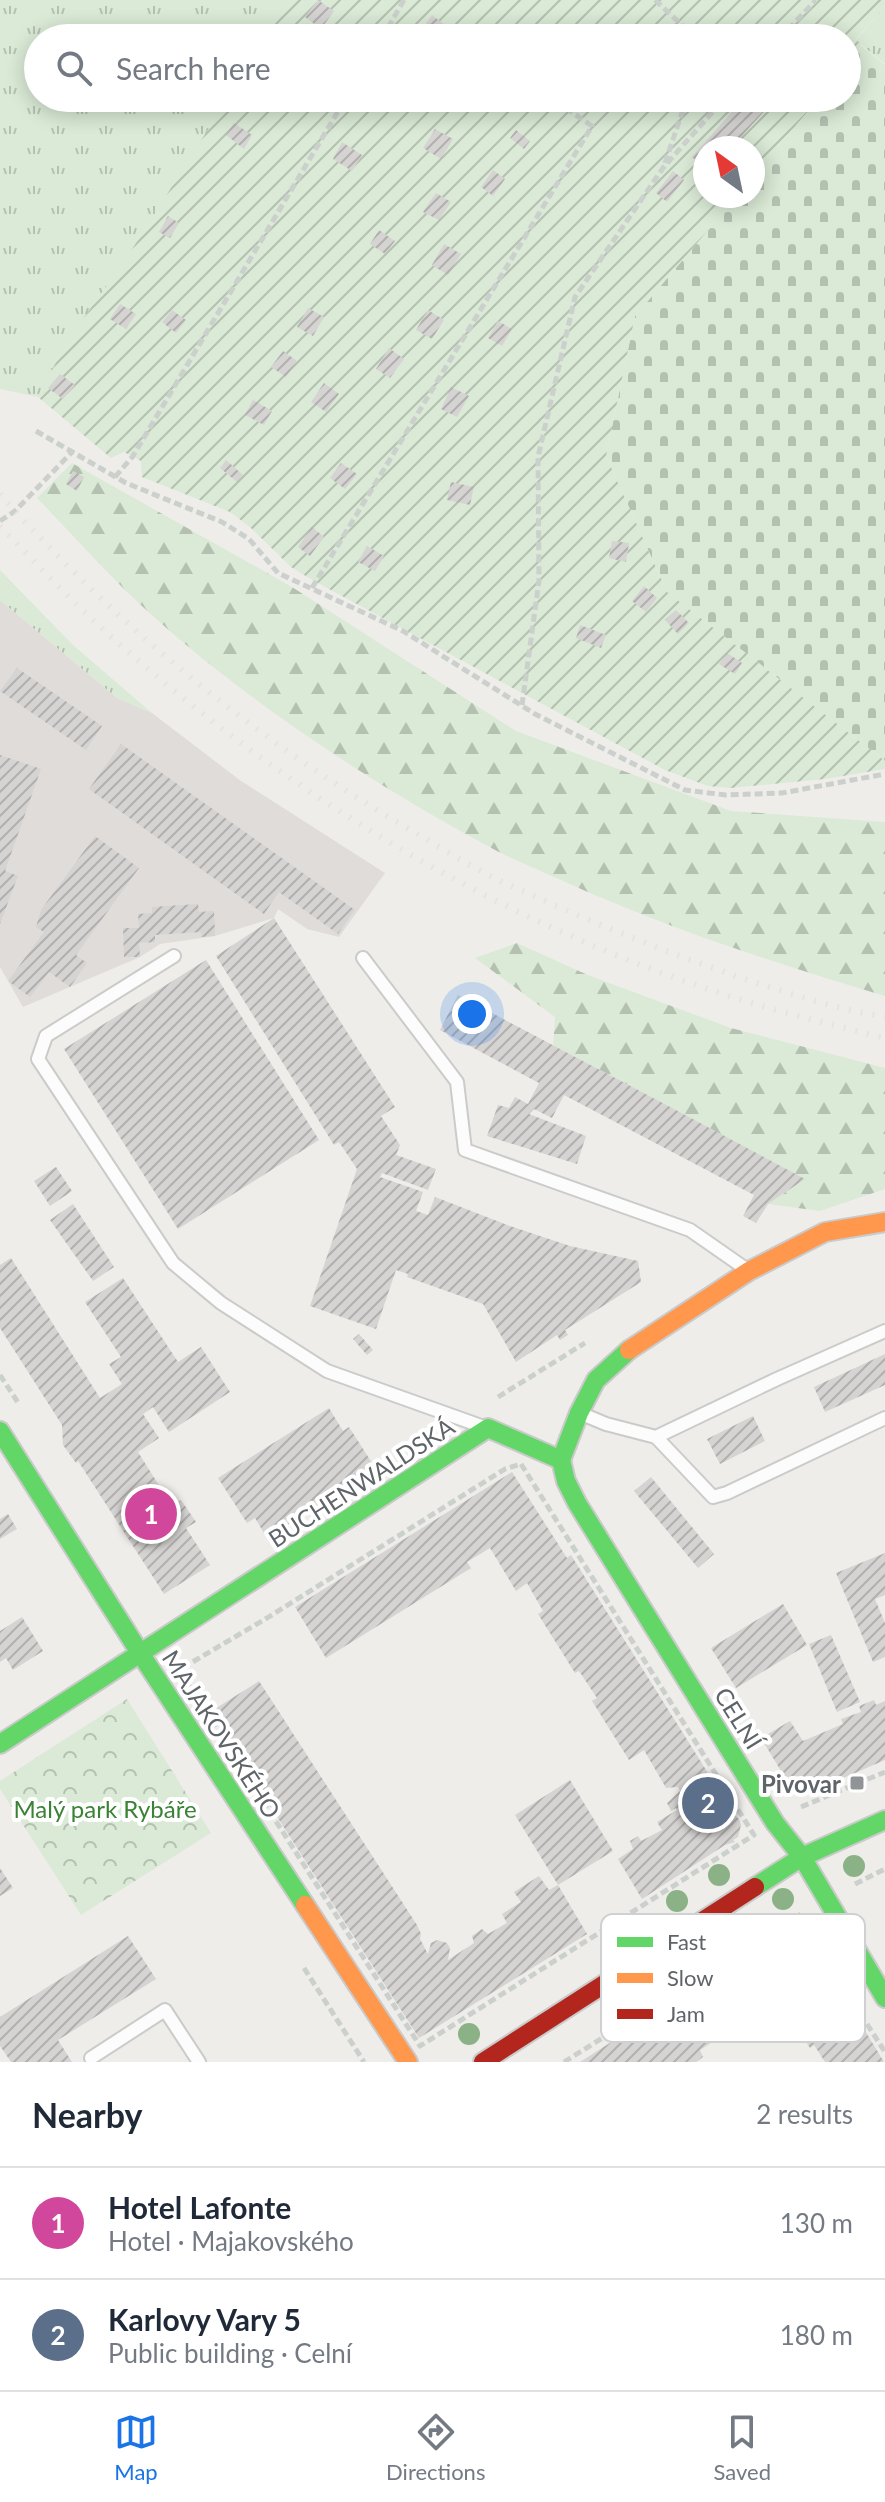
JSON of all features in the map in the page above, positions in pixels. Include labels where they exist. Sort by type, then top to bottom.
[{"type":"street","points":[[561,1460],[596,1380],[631,1348],[749,1271],[825,1232],[885,1222]]},
{"type":"street","name":"BUCHENWALDSKÁ","points":[[0,1744],[488,1428],[561,1460]]},
{"type":"street","name":"MAJAKOVSKÉHO","points":[[0,1431],[140,1653],[408,2062]]},
{"type":"street","name":"CELNÍ","points":[[561,1460],[566,1481],[577,1503],[775,1823],[802,1857],[835,1914]]},
{"type":"street","points":[[713,1914],[802,1857],[885,1820]]},
{"type":"street","name":"CELNÍ","points":[[865,1965],[885,1998]]},
{"type":"street","points":[[483,2062],[601,1986]]},
{"type":"lane","points":[[174,956],[46,1036],[38,1059],[173,1263],[221,1303],[327,1371],[488,1428]]},
{"type":"lane","points":[[363,958],[457,1082],[465,1150],[690,1230],[749,1271]]},
{"type":"lane","points":[[656,1437],[885,1331]]},
{"type":"lane","points":[[579,1413],[606,1424],[656,1437],[713,1497],[885,1418]]},
{"type":"lane","points":[[91,2058],[165,2010],[199,2062]]},
{"type":"path","points":[[390,24],[404,0]]},
{"type":"path","points":[[655,0],[681,24]]},
{"type":"path","points":[[793,24],[816,0]]},
{"type":"path","points":[[115,477],[133,456],[338,112]]},
{"type":"path","points":[[312,588],[592,126],[572,112]]},
{"type":"path","points":[[663,168],[682,112]]},
{"type":"path","points":[[522,705],[539,581],[538,457],[575,297],[663,168],[713,112]]},
{"type":"path","points":[[36,431],[115,477],[222,522],[249,539],[278,573],[403,631],[522,705],[685,790],[726,795],[782,793],[885,774]]},
{"type":"path","points":[[0,521],[15,511],[72,452]]},
{"type":"path","points":[[601,1932],[420,2046],[179,1670],[505,1469],[521,1464],[754,1835],[629,1914]]},
{"type":"path","points":[[797,1809],[885,1772]]},
{"type":"path","points":[[800,1914],[885,1869]]},
{"type":"path","points":[[564,2062],[601,2039]]},
{"type":"shaded area","points":[[0,600],[117,698],[152,713],[241,781],[385,873],[339,937],[307,929],[278,909],[274,918],[215,936],[160,944],[140,957],[23,1007],[0,967]]},
{"type":"green space","points":[[0,0],[292,0],[277,24],[24,24],[24,112],[221,112],[38,397],[0,389]]},
{"type":"green space","points":[[290,0],[885,0],[885,6],[861,33],[861,24],[275,24]]},
{"type":"green space","points":[[885,6],[885,64],[861,44],[861,34]]},
{"type":"green space","points":[[862,46],[885,65],[885,761],[667,592],[606,456],[635,316],[727,208],[765,208],[765,162],[807,112],[861,112]]},
{"type":"green space","points":[[219,112],[807,112],[765,162],[765,136],[693,136],[693,208],[727,208],[635,316],[606,456],[667,592],[885,761],[885,769],[825,779],[731,788],[708,786],[665,770],[314,581],[291,567],[230,512],[142,477],[141,461],[124,452],[111,458],[38,397],[66,343],[131,251]]},
{"type":"green space","points":[[72,463],[292,587],[516,731],[731,811],[885,822],[885,996],[721,944],[640,914],[519,862],[446,823],[349,764],[254,699],[166,628],[37,498]]},
{"type":"green space","points":[[0,570],[73,645],[152,713],[117,698],[0,600]]},
{"type":"green space","points":[[517,943],[590,976],[731,1028],[885,1068],[885,1189],[820,1211],[768,1204],[805,1179],[553,1045],[555,1017],[475,958]]},
{"type":"green space","name":"Malý park Rybáře","points":[[127,1699],[211,1833],[81,1915],[0,1789],[0,1781]]},
{"type":"building","points":[[318,0],[334,11],[325,24],[314,24],[305,17]]},
{"type":"building","points":[[432,15],[443,24],[426,24]]},
{"type":"building","points":[[732,112],[763,112],[742,136],[711,136]]},
{"type":"building","points":[[234,123],[252,135],[244,149],[226,135]]},
{"type":"building","points":[[435,129],[453,139],[441,159],[423,148]]},
{"type":"building","points":[[516,130],[530,141],[524,149],[510,138]]},
{"type":"building","points":[[342,142],[362,155],[352,171],[333,159]]},
{"type":"building","points":[[493,170],[505,179],[493,196],[481,187]]},
{"type":"building","points":[[673,171],[684,180],[667,202],[656,193]]},
{"type":"building","points":[[436,193],[451,202],[439,220],[423,212]]},
{"type":"building","points":[[168,216],[179,223],[170,238],[159,232]]},
{"type":"building","points":[[379,230],[395,241],[385,254],[370,244]]},
{"type":"building","points":[[444,244],[461,254],[448,275],[432,265]]},
{"type":"building","points":[[120,304],[136,314],[126,329],[110,319]]},
{"type":"building","points":[[308,308],[324,317],[313,336],[297,327]]},
{"type":"building","points":[[172,310],[186,320],[176,333],[162,322]]},
{"type":"building","points":[[428,310],[444,320],[432,339],[416,330]]},
{"type":"building","points":[[498,321],[512,329],[502,346],[488,338]]},
{"type":"building","points":[[389,348],[404,359],[390,378],[376,369]]},
{"type":"building","points":[[283,351],[297,361],[286,377],[271,367]]},
{"type":"building","points":[[60,374],[75,385],[63,399],[48,388]]},
{"type":"building","points":[[324,383],[339,394],[326,412],[311,402]]},
{"type":"building","points":[[451,387],[469,396],[457,417],[441,409]]},
{"type":"building","points":[[253,400],[272,411],[264,425],[245,415]]},
{"type":"building","points":[[226,460],[243,475],[237,482],[220,468]]},
{"type":"building","points":[[341,463],[357,474],[345,489],[330,478]]},
{"type":"building","points":[[73,471],[84,477],[77,491],[66,484]]},
{"type":"building","points":[[451,482],[474,487],[470,505],[447,500]]},
{"type":"building","points":[[312,527],[324,537],[310,556],[298,547]]},
{"type":"building","points":[[612,541],[629,543],[626,562],[609,558]]},
{"type":"building","points":[[367,546],[384,556],[375,571],[358,562]]},
{"type":"building","points":[[644,586],[657,598],[646,612],[632,601]]},
{"type":"building","points":[[676,610],[689,623],[678,634],[665,620]]},
{"type":"building","points":[[580,625],[606,635],[601,648],[576,638]]},
{"type":"building","points":[[727,653],[742,663],[735,674],[719,664]]},
{"type":"building","points":[[17,668],[102,726],[86,750],[0,691]]},
{"type":"building","points":[[121,744],[355,910],[338,934],[279,892],[264,914],[89,789]]},
{"type":"building","points":[[0,755],[41,769],[5,871],[18,876],[0,924]]},
{"type":"building","points":[[95,836],[139,868],[76,955],[87,963],[70,987],[49,972],[30,997],[8,981],[44,932],[36,927],[41,910]]},
{"type":"building","points":[[198,904],[199,912],[214,911],[215,936],[201,937],[201,932],[155,935],[155,942],[139,943],[140,957],[124,957],[123,928],[139,928],[138,914],[152,913],[152,907]]},
{"type":"building","points":[[274,918],[395,1107],[381,1116],[400,1145],[396,1155],[436,1169],[428,1190],[382,1173],[380,1177],[423,1192],[416,1211],[428,1215],[435,1197],[570,1246],[638,1261],[641,1282],[565,1330],[568,1335],[560,1340],[557,1335],[516,1362],[483,1304],[407,1277],[408,1274],[396,1270],[376,1329],[310,1306],[357,1169],[339,1142],[334,1145],[216,956]]},
{"type":"building","points":[[206,960],[319,1140],[178,1229],[64,1049]]},
{"type":"building","points":[[458,995],[805,1179],[768,1204],[756,1223],[743,1216],[754,1195],[564,1095],[552,1118],[534,1109],[529,1114],[586,1136],[577,1164],[487,1136],[498,1105],[509,1108],[515,1097],[528,1104],[539,1083],[440,1030]]},
{"type":"building","points":[[56,1167],[72,1191],[50,1206],[34,1181]]},
{"type":"building","points":[[73,1204],[114,1267],[93,1281],[50,1220]]},
{"type":"building","points":[[11,1258],[100,1398],[122,1384],[109,1364],[121,1357],[85,1302],[123,1278],[178,1362],[201,1347],[230,1392],[169,1432],[153,1407],[143,1414],[159,1438],[138,1452],[172,1506],[181,1500],[196,1522],[186,1528],[210,1565],[164,1594],[78,1461],[76,1463],[63,1445],[62,1425],[0,1328],[0,1265]]},
{"type":"building","points":[[359,1334],[373,1350],[367,1355],[353,1339]]},
{"type":"building","points":[[885,1354],[885,1385],[825,1412],[814,1387]]},
{"type":"building","points":[[329,1408],[343,1431],[349,1427],[376,1469],[267,1538],[255,1518],[247,1523],[218,1478]]},
{"type":"building","points":[[753,1416],[765,1441],[720,1464],[707,1439]]},
{"type":"building","points":[[512,1472],[567,1558],[571,1555],[708,1773],[716,1779],[713,1781],[715,1785],[741,1825],[738,1837],[733,1840],[735,1842],[725,1845],[642,1899],[618,1859],[633,1849],[630,1841],[638,1836],[641,1841],[662,1830],[657,1822],[677,1810],[671,1811],[667,1803],[680,1791],[678,1787],[666,1788],[644,1750],[629,1760],[592,1701],[597,1698],[579,1671],[575,1673],[538,1614],[543,1611],[527,1583],[516,1591],[490,1548],[467,1562],[471,1568],[326,1658],[295,1607]]},
{"type":"building","points":[[651,1477],[714,1554],[698,1568],[634,1491]]},
{"type":"building","points":[[8,1514],[17,1529],[0,1539],[0,1519]]},
{"type":"building","points":[[885,1553],[885,1595],[875,1599],[885,1623],[885,1657],[873,1662],[836,1573]]},
{"type":"building","points":[[783,1604],[807,1645],[736,1688],[711,1648]]},
{"type":"building","points":[[22,1617],[43,1651],[13,1670],[6,1658],[0,1662],[0,1631]]},
{"type":"building","points":[[831,1635],[860,1702],[837,1712],[809,1644]]},
{"type":"building","points":[[259,1681],[417,1925],[428,1954],[431,1943],[437,1940],[447,1943],[450,1948],[448,1960],[474,1943],[472,1936],[482,1929],[488,1934],[507,1923],[502,1914],[521,1902],[514,1892],[539,1876],[549,1890],[558,1885],[587,1934],[419,2038],[210,1712]]},
{"type":"building","points":[[874,1700],[876,1705],[885,1701],[885,1760],[804,1795],[792,1789],[761,1738],[790,1721],[803,1741],[843,1724],[841,1719],[861,1712],[859,1706]]},
{"type":"building","points":[[570,1780],[613,1851],[558,1885],[515,1815]]},
{"type":"building","points":[[0,1868],[13,1888],[0,1896]]},
{"type":"building","points":[[128,1936],[156,1979],[58,2040],[72,2062],[11,2062],[0,2046],[0,2017]]},
{"type":"building","points":[[865,2031],[884,2062],[825,2062],[814,2045],[810,2048],[806,2042],[865,2042]]},
{"type":"building","points":[[611,2042],[712,2042],[700,2050],[703,2057],[696,2062],[580,2062]]},
{"type":"railway","points":[[0,494],[92,590],[191,678],[297,758],[352,795],[458,858],[535,896],[677,955],[806,998],[885,1017]]},
{"type":"railway","points":[[0,526],[93,620],[188,702],[254,753],[393,844],[465,885],[615,955],[740,999],[885,1038]]},
{"type":"traffic: fast","points":[[0,1744],[488,1428],[561,1460],[596,1380],[629,1350]]},
{"type":"traffic: fast","points":[[0,1431],[305,1905]]},
{"type":"traffic: fast","points":[[561,1460],[566,1481],[577,1503],[775,1823],[802,1857],[836,1914]]},
{"type":"traffic: fast","points":[[755,1887],[802,1857],[885,1820]]},
{"type":"traffic: fast","points":[[865,1964],[885,1998]]},
{"type":"traffic: slow","points":[[629,1350],[749,1271],[825,1232],[885,1222]]},
{"type":"traffic: slow","points":[[305,1905],[408,2062]]},
{"type":"traffic: jam","points":[[713,1914],[755,1887]]},
{"type":"traffic: jam","points":[[483,2062],[601,1986]]},
{"type":"place","name":"Hotel Lafonte","points":[[151,1514]]},
{"type":"place","name":"Pivovar","points":[[857,1783]]},
{"type":"place","name":"Karlovy Vary 5","points":[[708,1803]]}]
